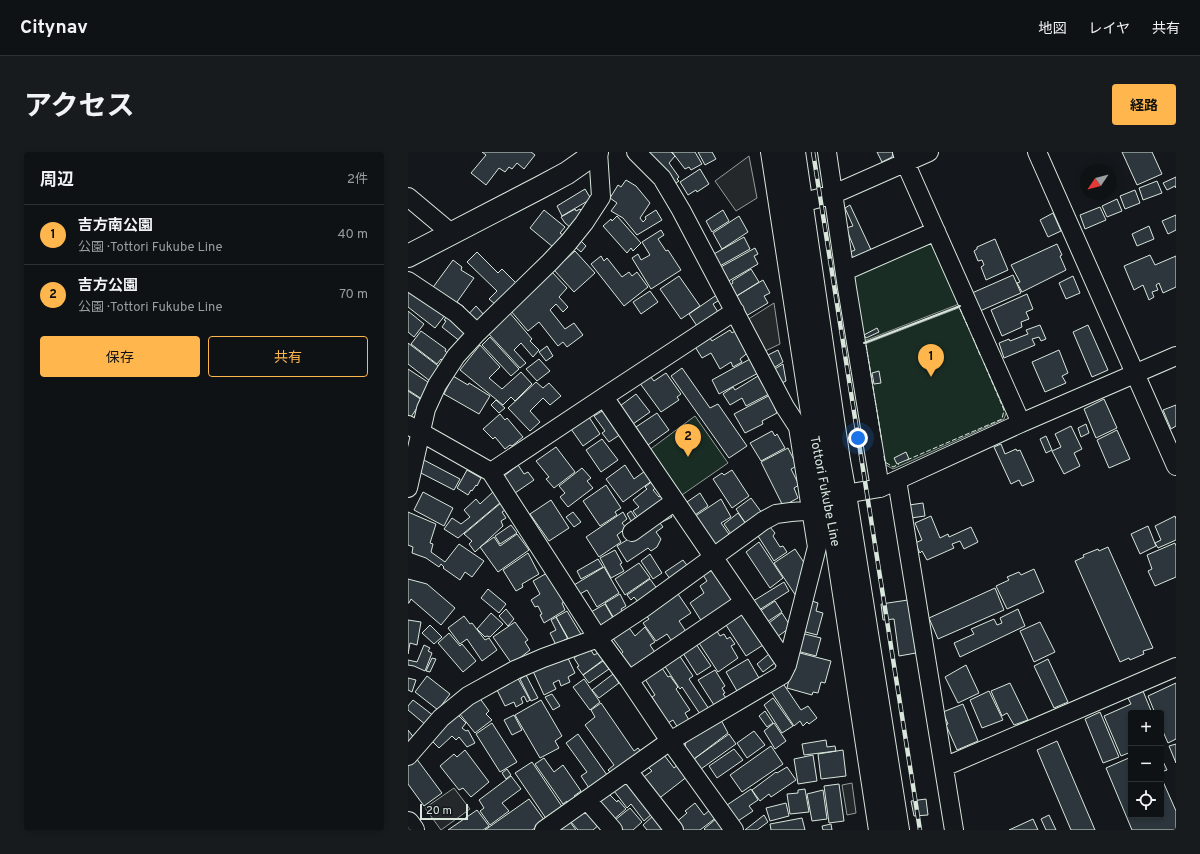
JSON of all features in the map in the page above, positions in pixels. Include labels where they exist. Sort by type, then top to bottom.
[{"type":"main road","points":[[408,256],[567,173],[598,152]]},
{"type":"main road","name":"Tottori Fukube Line","points":[[772,152],[818,452],[898,830]]},
{"type":"main road","name":"Tottori Fukube Line","points":[[794,152],[838,454],[828,501],[837,548],[880,830]]},
{"type":"main road","points":[[408,823],[413,830]]},
{"type":"street","points":[[408,488],[415,428],[437,385],[456,356],[477,333],[550,262],[584,223],[601,197],[598,152]]},
{"type":"street","points":[[546,829],[670,741],[782,675],[787,665],[818,547],[828,501],[798,427],[785,407],[681,210],[662,178],[636,152]]},
{"type":"street","points":[[827,152],[880,488]]},
{"type":"street","points":[[801,203],[834,194],[904,157],[929,152]]},
{"type":"street","points":[[1037,152],[1176,466]]},
{"type":"street","points":[[904,157],[1021,423]]},
{"type":"street","points":[[408,197],[451,233]]},
{"type":"street","points":[[845,272],[936,231]]},
{"type":"street","points":[[408,282],[456,313],[477,333]]},
{"type":"street","points":[[491,472],[604,396],[735,311]]},
{"type":"street","points":[[408,756],[441,718],[468,696],[515,670],[598,638],[642,609],[763,521],[776,514],[805,511],[828,501],[880,488],[1021,423],[1176,356]]},
{"type":"street","points":[[604,396],[787,665]]},
{"type":"street","points":[[415,428],[491,472],[598,638],[734,830]]},
{"type":"street","points":[[897,480],[954,830]]},
{"type":"street","points":[[632,532],[675,501]]},
{"type":"street","points":[[629,680],[744,602]]},
{"type":"street","points":[[944,768],[1176,667]]},
{"type":"street","points":[[628,771],[674,830]]},
{"type":"street","points":[[587,800],[613,830]]},
{"type":"green space","points":[[931,240],[959,304],[864,341],[852,274]]},
{"type":"green space","points":[[961,307],[1007,411],[1004,419],[893,469],[884,464],[865,344]]},
{"type":"green space","points":[[695,416],[728,463],[679,497],[648,451]]},
{"type":"shaded area","points":[[749,156],[757,198],[736,211],[715,181]]},
{"type":"shaded area","points":[[774,303],[780,344],[763,352],[747,320]]},
{"type":"shaded area","points":[[852,783],[856,813],[847,815],[842,785]]},
{"type":"shaded area","points":[[454,788],[470,809],[441,830],[425,808]]},
{"type":"building","points":[[482,152],[531,152],[535,155],[524,169],[517,163],[512,169],[509,167],[505,172],[499,168],[486,185],[471,173],[486,155]]},
{"type":"building","points":[[645,152],[671,152],[675,156],[669,163],[679,177],[677,179],[679,181],[673,185]]},
{"type":"building","points":[[672,152],[695,152],[702,164],[691,170],[689,167],[685,169]]},
{"type":"building","points":[[698,152],[712,152],[716,159],[705,165]]},
{"type":"building","points":[[877,152],[893,152],[892,157],[882,162]]},
{"type":"building","points":[[1122,152],[1152,152],[1162,174],[1137,185]]},
{"type":"building","points":[[700,169],[709,184],[697,192],[696,190],[688,195],[680,182]]},
{"type":"building","points":[[1176,177],[1176,188],[1175,186],[1167,190],[1163,183]]},
{"type":"building","points":[[626,180],[636,186],[650,203],[640,218],[643,222],[646,219],[645,217],[656,210],[662,220],[637,235],[623,218],[611,211],[617,203],[610,198],[618,185],[621,187]]},
{"type":"building","points":[[1157,181],[1162,193],[1143,200],[1139,188]]},
{"type":"building","points":[[585,189],[591,199],[562,216],[557,206]]},
{"type":"building","points":[[1135,190],[1140,203],[1125,209],[1120,196]]},
{"type":"building","points":[[1116,199],[1122,211],[1107,217],[1102,206]]},
{"type":"building","points":[[850,205],[873,254],[855,263],[850,252],[855,250],[846,228],[853,226],[845,208]]},
{"type":"building","points":[[1100,207],[1106,220],[1085,229],[1080,215]]},
{"type":"building","points":[[575,209],[576,211],[580,209],[583,212],[571,228],[561,217]]},
{"type":"building","points":[[544,210],[565,227],[560,233],[563,235],[553,247],[530,228]]},
{"type":"building","points":[[723,210],[729,221],[712,232],[706,221]]},
{"type":"building","points":[[1053,213],[1061,231],[1048,237],[1040,220]]},
{"type":"building","points":[[1176,215],[1176,230],[1168,234],[1162,221]]},
{"type":"building","points":[[617,216],[641,243],[633,251],[631,248],[627,253],[603,226]]},
{"type":"building","points":[[739,216],[748,232],[722,249],[713,233]]},
{"type":"building","points":[[1149,226],[1154,239],[1137,246],[1132,234]]},
{"type":"building","points":[[661,230],[664,235],[658,239],[666,251],[668,250],[681,270],[651,289],[632,258],[638,254],[641,260],[650,255],[642,242]]},
{"type":"building","points":[[744,237],[750,249],[718,267],[712,255]]},
{"type":"building","points":[[995,239],[1008,270],[986,280],[981,267],[984,265],[982,260],[978,261],[974,251],[977,247]]},
{"type":"building","points":[[581,241],[586,246],[581,252],[575,247]]},
{"type":"building","points":[[1057,244],[1066,270],[1022,292],[1017,283],[1020,282],[1011,265]]},
{"type":"building","points":[[755,248],[758,254],[754,256],[758,264],[727,282],[719,268]]},
{"type":"building","points":[[575,251],[595,273],[574,292],[554,270]]},
{"type":"building","points":[[477,252],[498,273],[502,269],[517,284],[496,305],[489,299],[497,291],[467,262]]},
{"type":"building","points":[[1150,255],[1155,265],[1176,256],[1176,287],[1163,293],[1159,283],[1156,285],[1158,290],[1152,292],[1154,297],[1149,300],[1143,285],[1134,290],[1124,266]]},
{"type":"building","points":[[601,256],[604,261],[607,258],[622,277],[629,272],[632,276],[637,272],[648,287],[624,306],[591,264]]},
{"type":"building","points":[[453,260],[462,267],[461,270],[474,278],[457,302],[464,307],[462,310],[431,290]]},
{"type":"building","points":[[751,269],[759,282],[735,297],[729,286],[733,283],[732,281]]},
{"type":"building","points":[[551,271],[567,288],[559,297],[568,307],[563,312],[556,304],[550,310],[565,329],[574,323],[583,335],[567,347],[563,342],[558,346],[539,322],[528,331],[510,310]]},
{"type":"building","points":[[1013,275],[1021,293],[980,311],[972,293]]},
{"type":"building","points":[[679,276],[700,306],[681,319],[660,289]]},
{"type":"building","points":[[1073,276],[1080,293],[1066,299],[1059,283]]},
{"type":"building","points":[[763,280],[770,293],[764,296],[768,303],[746,316],[735,297]]},
{"type":"building","points":[[408,286],[446,314],[435,328],[408,307]]},
{"type":"building","points":[[650,291],[658,302],[641,314],[633,302]]},
{"type":"building","points":[[718,294],[721,299],[713,304],[718,312],[697,326],[689,314]]},
{"type":"building","points":[[1027,294],[1033,309],[1026,312],[1029,319],[1021,322],[1022,327],[1002,336],[991,310]]},
{"type":"building","points":[[476,306],[485,316],[475,326],[466,317]]},
{"type":"building","points":[[408,311],[424,324],[414,337],[408,332]]},
{"type":"building","points":[[450,312],[469,332],[461,342],[442,327],[446,321],[444,320]]},
{"type":"building","points":[[509,312],[532,339],[530,341],[539,350],[533,357],[521,343],[514,350],[526,363],[520,368],[488,333]]},
{"type":"building","points":[[1040,325],[1046,339],[1041,341],[1039,337],[1032,339],[1035,345],[1004,358],[999,343],[1009,339],[1010,341],[1028,334],[1026,330]]},
{"type":"building","points":[[1088,325],[1108,370],[1092,377],[1073,332]]},
{"type":"building","points":[[877,328],[879,332],[866,338],[864,335]]},
{"type":"building","points":[[738,329],[750,351],[740,359],[742,362],[733,367],[731,362],[720,369],[711,353],[702,358],[694,345],[708,335],[712,341],[730,330],[732,333]]},
{"type":"building","points":[[421,331],[446,349],[445,351],[450,355],[445,362],[441,359],[437,364],[411,344]]},
{"type":"building","points":[[490,337],[519,369],[511,376],[482,345]]},
{"type":"building","points":[[408,343],[441,368],[430,381],[408,364]]},
{"type":"building","points":[[480,345],[500,367],[489,378],[502,389],[521,372],[532,384],[515,401],[511,397],[503,405],[460,370]]},
{"type":"building","points":[[547,346],[553,356],[546,361],[539,352]]},
{"type":"building","points":[[778,350],[783,362],[772,369],[766,356]]},
{"type":"building","points":[[1059,350],[1068,373],[1062,376],[1066,383],[1045,392],[1032,362]]},
{"type":"building","points":[[539,359],[550,371],[537,381],[526,369]]},
{"type":"building","points":[[750,359],[762,371],[719,394],[712,380]]},
{"type":"building","points":[[783,364],[786,381],[780,384],[773,370]]},
{"type":"building","points":[[682,368],[710,408],[718,404],[747,446],[729,458],[671,376]]},
{"type":"building","points":[[408,369],[431,384],[422,399],[408,390]]},
{"type":"building","points":[[879,371],[881,383],[874,384],[872,373]]},
{"type":"building","points":[[666,373],[681,394],[677,397],[679,400],[661,412],[639,382],[649,375],[654,381]]},
{"type":"building","points":[[453,376],[468,385],[469,383],[490,396],[479,414],[444,394]]},
{"type":"building","points":[[758,376],[763,385],[771,393],[746,406],[742,398],[730,405],[723,394],[733,387],[735,390]]},
{"type":"building","points":[[536,382],[543,388],[549,383],[561,396],[550,405],[543,398],[530,411],[540,422],[530,431],[508,408]]},
{"type":"building","points":[[408,391],[422,400],[411,417],[408,415]]},
{"type":"building","points":[[636,394],[650,412],[633,424],[620,406]]},
{"type":"building","points":[[772,394],[778,406],[775,408],[777,413],[762,421],[763,424],[745,433],[734,414]]},
{"type":"building","points":[[1104,399],[1117,428],[1096,438],[1084,409]]},
{"type":"building","points":[[496,400],[505,408],[499,413],[491,405]]},
{"type":"building","points":[[1176,405],[1176,426],[1171,429],[1163,410]]},
{"type":"building","points":[[607,408],[621,434],[609,442],[602,433],[605,431],[594,416]]},
{"type":"building","points":[[657,413],[669,430],[648,445],[636,427]]},
{"type":"building","points":[[500,414],[505,420],[507,418],[523,437],[512,446],[510,445],[505,449],[495,437],[493,439],[483,429]]},
{"type":"building","points":[[589,417],[600,434],[583,446],[571,429]]},
{"type":"building","points":[[1086,424],[1089,433],[1081,437],[1078,428]]},
{"type":"building","points":[[1071,426],[1082,449],[1074,453],[1080,466],[1064,474],[1052,451],[1061,447],[1055,434]]},
{"type":"building","points":[[1117,430],[1130,459],[1109,468],[1097,440]]},
{"type":"building","points":[[772,431],[775,436],[777,434],[785,448],[761,461],[750,443]]},
{"type":"building","points":[[1046,436],[1052,450],[1046,453],[1040,439]]},
{"type":"building","points":[[602,439],[618,460],[601,472],[586,450]]},
{"type":"building","points":[[1001,444],[1005,454],[1016,449],[1017,451],[1020,450],[1034,481],[1022,486],[1019,480],[1011,484],[994,447]]},
{"type":"building","points":[[556,447],[575,472],[554,488],[546,479],[549,477],[536,461]]},
{"type":"building","points":[[788,448],[797,466],[791,469],[799,485],[794,488],[798,498],[783,506],[761,462]]},
{"type":"building","points":[[906,452],[909,459],[897,464],[894,458]]},
{"type":"building","points":[[422,459],[460,479],[454,490],[419,472]]},
{"type":"building","points":[[518,465],[524,474],[528,472],[534,480],[515,493],[504,476]]},
{"type":"building","points":[[625,465],[634,479],[645,471],[653,480],[623,502],[606,479]]},
{"type":"building","points":[[582,468],[591,478],[587,481],[593,488],[568,507],[560,497],[565,493],[559,486]]},
{"type":"building","points":[[467,470],[481,478],[477,486],[476,485],[468,495],[457,488]]},
{"type":"building","points":[[732,470],[749,496],[732,508],[713,479],[722,473],[724,475]]},
{"type":"building","points":[[654,480],[658,486],[653,490],[659,497],[662,495],[667,504],[639,519],[633,511],[639,507],[633,500],[647,489],[645,487]]},
{"type":"building","points":[[606,485],[621,508],[615,512],[617,515],[600,526],[583,501]]},
{"type":"building","points":[[423,492],[453,508],[444,526],[414,510]]},
{"type":"building","points":[[493,492],[501,502],[458,538],[444,529],[452,518],[461,524],[470,517],[464,510],[476,499],[480,504]]},
{"type":"building","points":[[700,493],[708,506],[692,517],[684,504]]},
{"type":"building","points":[[751,498],[762,513],[746,524],[736,509]]},
{"type":"building","points":[[721,499],[731,517],[721,523],[731,537],[711,546],[694,517]]},
{"type":"building","points":[[551,500],[569,528],[549,541],[530,514]]},
{"type":"building","points":[[502,502],[507,509],[502,512],[506,518],[501,521],[503,526],[475,552],[469,544],[472,541],[464,534]]},
{"type":"building","points":[[923,503],[925,516],[911,518],[909,505]]},
{"type":"building","points":[[668,510],[672,517],[660,523],[663,527],[656,532],[661,539],[657,547],[651,551],[648,548],[627,562],[617,546],[640,532]]},
{"type":"building","points":[[631,511],[639,523],[634,526],[627,514]]},
{"type":"building","points":[[408,512],[436,524],[430,543],[433,544],[431,552],[445,562],[459,544],[484,561],[472,577],[465,572],[460,580],[443,568],[444,567],[441,564],[439,567],[426,558],[412,553],[413,547],[408,545]]},
{"type":"building","points":[[573,512],[581,522],[574,527],[566,517]]},
{"type":"building","points":[[623,512],[627,519],[622,523],[626,528],[617,535],[621,542],[599,557],[586,537]]},
{"type":"building","points":[[738,513],[746,524],[731,534],[724,524]]},
{"type":"building","points":[[931,516],[940,538],[948,534],[949,537],[971,527],[978,542],[964,549],[960,541],[952,544],[954,548],[927,560],[922,551],[920,553],[915,543],[922,540],[915,523]]},
{"type":"building","points":[[1175,516],[1176,540],[1158,548],[1155,543],[1161,540],[1155,526]]},
{"type":"building","points":[[511,525],[517,533],[500,544],[495,536]]},
{"type":"building","points":[[1148,526],[1156,546],[1140,554],[1131,534]]},
{"type":"building","points":[[770,527],[775,533],[773,536],[780,547],[783,546],[787,552],[774,561],[758,536]]},
{"type":"building","points":[[517,534],[529,550],[498,572],[480,547],[494,537],[500,546]]},
{"type":"building","points":[[759,542],[783,578],[770,588],[746,552]]},
{"type":"building","points":[[1175,543],[1176,577],[1155,586],[1148,571],[1152,569],[1147,555]]},
{"type":"building","points":[[1108,547],[1153,648],[1143,651],[1144,654],[1130,660],[1129,658],[1120,662],[1075,561],[1084,557],[1083,555]]},
{"type":"building","points":[[795,549],[807,567],[804,576],[799,580],[802,586],[796,596],[774,563]]},
{"type":"building","points":[[615,550],[622,563],[620,564],[624,571],[611,578],[600,558]]},
{"type":"building","points":[[528,553],[539,574],[522,584],[523,587],[516,591],[503,570]]},
{"type":"building","points":[[650,554],[662,573],[653,579],[641,561]]},
{"type":"building","points":[[598,559],[603,567],[581,579],[577,571]]},
{"type":"building","points":[[683,560],[689,568],[671,580],[665,572]]},
{"type":"building","points":[[639,563],[650,578],[625,595],[615,579]]},
{"type":"building","points":[[604,567],[619,593],[597,607],[587,590],[580,594],[574,585]]},
{"type":"building","points":[[714,569],[734,600],[702,622],[690,603],[704,593],[700,586],[707,581],[703,575]]},
{"type":"building","points":[[1034,569],[1044,592],[1007,609],[996,586],[1009,580],[1007,577],[1019,572],[1021,575]]},
{"type":"building","points":[[547,573],[564,602],[562,603],[565,610],[544,623],[538,606],[535,607],[531,600],[540,594],[533,581]]},
{"type":"building","points":[[408,579],[427,584],[455,608],[441,625],[411,599],[408,603]]},
{"type":"building","points":[[650,579],[658,590],[639,603],[634,597],[631,600],[627,595]]},
{"type":"building","points":[[784,582],[789,591],[756,612],[750,603]]},
{"type":"building","points":[[995,588],[1004,610],[938,639],[929,618]]},
{"type":"building","points":[[488,589],[506,604],[499,613],[481,598]]},
{"type":"building","points":[[676,591],[691,613],[679,621],[687,633],[673,643],[667,634],[656,641],[643,623],[649,619],[644,613]]},
{"type":"building","points":[[620,594],[626,606],[621,609],[624,615],[615,620],[605,603]]},
{"type":"building","points":[[809,600],[818,603],[816,611],[823,613],[817,635],[802,631]]},
{"type":"building","points":[[908,600],[916,653],[899,656],[894,619],[883,620],[881,604]]},
{"type":"building","points":[[775,601],[782,612],[764,624],[757,613]]},
{"type":"building","points":[[605,604],[613,618],[599,626],[591,612]]},
{"type":"building","points":[[506,609],[514,619],[508,626],[499,616]]},
{"type":"building","points":[[1018,609],[1025,626],[960,657],[954,643],[974,634],[971,629],[994,619],[997,625],[1002,623],[1000,618]]},
{"type":"building","points":[[567,611],[582,636],[570,643],[556,617]]},
{"type":"building","points":[[741,611],[763,645],[746,656],[724,622]]},
{"type":"building","points":[[491,613],[503,624],[490,637],[485,637],[477,629]]},
{"type":"building","points":[[782,613],[791,627],[774,639],[765,626]]},
{"type":"building","points":[[464,616],[470,624],[472,623],[485,640],[489,638],[497,650],[482,661],[467,639],[460,644],[448,628]]},
{"type":"building","points":[[556,617],[568,638],[556,645],[550,633],[556,630],[551,620]]},
{"type":"building","points":[[408,620],[421,622],[417,645],[410,643],[408,654]]},
{"type":"building","points":[[515,622],[528,640],[525,642],[530,650],[512,664],[493,637]]},
{"type":"building","points":[[1040,622],[1055,652],[1034,662],[1020,631]]},
{"type":"building","points":[[430,625],[442,637],[434,644],[422,633]]},
{"type":"building","points":[[627,625],[635,636],[645,627],[655,642],[650,645],[658,657],[633,673],[620,655],[623,652],[612,637]]},
{"type":"building","points":[[715,628],[720,636],[724,634],[727,639],[730,637],[735,644],[731,646],[738,658],[718,672],[697,640]]},
{"type":"building","points":[[449,633],[460,646],[462,644],[476,661],[463,672],[438,643]]},
{"type":"building","points":[[801,633],[821,638],[816,656],[797,651]]},
{"type":"building","points":[[696,644],[711,666],[697,675],[683,653]]},
{"type":"building","points":[[424,645],[430,648],[428,651],[432,653],[425,671],[408,665],[408,660],[417,662]]},
{"type":"building","points":[[589,647],[594,655],[598,653],[603,660],[583,675],[577,667],[579,666],[574,658]]},
{"type":"building","points":[[677,652],[693,676],[689,679],[709,709],[700,714],[682,687],[680,689],[662,662]]},
{"type":"building","points":[[796,652],[831,661],[825,683],[821,682],[818,693],[813,692],[812,695],[787,688]]},
{"type":"building","points":[[566,654],[575,673],[568,677],[570,682],[561,686],[559,680],[553,683],[556,689],[544,695],[532,669]]},
{"type":"building","points":[[769,654],[776,662],[763,672],[757,664]]},
{"type":"building","points":[[432,658],[436,659],[430,672],[426,671]]},
{"type":"building","points":[[748,659],[759,678],[737,691],[726,672]]},
{"type":"building","points":[[1048,659],[1068,702],[1054,708],[1034,666]]},
{"type":"building","points":[[603,661],[609,669],[589,683],[583,675]]},
{"type":"building","points":[[966,665],[979,693],[958,703],[945,677]]},
{"type":"building","points":[[662,668],[668,677],[670,676],[678,687],[676,689],[690,710],[685,713],[689,720],[678,728],[673,720],[668,723],[652,697],[655,695],[645,679]]},
{"type":"building","points":[[715,670],[725,686],[722,688],[725,693],[723,694],[726,698],[714,705],[698,680]]},
{"type":"building","points":[[613,674],[619,683],[599,698],[592,690]]},
{"type":"building","points":[[516,675],[530,700],[527,702],[524,696],[521,698],[523,703],[516,707],[514,702],[505,706],[495,686]]},
{"type":"building","points":[[526,675],[538,698],[531,701],[520,679]]},
{"type":"building","points":[[427,676],[450,694],[438,710],[415,692]]},
{"type":"building","points":[[408,678],[416,680],[412,692],[408,690]]},
{"type":"building","points":[[584,679],[600,702],[590,710],[573,687]]},
{"type":"building","points":[[782,682],[801,710],[808,706],[817,718],[809,724],[807,722],[803,726],[800,721],[794,726],[770,690]]},
{"type":"building","points":[[1010,683],[1028,720],[1014,725],[1007,713],[1002,716],[991,691]]},
{"type":"building","points":[[1176,683],[1176,739],[1168,743],[1164,734],[1164,710],[1154,710],[1148,696]]},
{"type":"building","points":[[989,691],[1003,720],[982,728],[970,700]]},
{"type":"building","points":[[1143,691],[1151,710],[1128,710],[1128,753],[1121,756],[1104,716],[1131,704],[1128,698]]},
{"type":"building","points":[[552,694],[560,706],[553,710],[545,697]]},
{"type":"building","points":[[479,697],[489,711],[486,714],[492,720],[475,733],[459,713]]},
{"type":"building","points":[[773,698],[793,726],[782,733],[764,705]]},
{"type":"building","points":[[413,700],[434,716],[426,725],[408,710],[408,706]]},
{"type":"building","points":[[541,700],[562,736],[555,741],[559,748],[540,758],[515,715]]},
{"type":"building","points":[[601,703],[634,751],[638,748],[642,753],[612,774],[608,770],[614,765],[585,725],[595,717],[591,710]]},
{"type":"building","points":[[963,704],[978,741],[957,750],[946,725],[948,724],[943,712]]},
{"type":"building","points":[[765,711],[773,723],[767,727],[759,716]]},
{"type":"building","points":[[1100,712],[1119,757],[1103,763],[1085,719]]},
{"type":"building","points":[[457,714],[466,723],[462,728],[466,731],[468,730],[475,743],[467,747],[459,737],[456,740],[452,736],[439,748],[430,739]]},
{"type":"building","points":[[514,715],[522,730],[512,735],[504,720]]},
{"type":"building","points":[[721,720],[728,733],[694,759],[685,747],[686,741]]},
{"type":"building","points":[[492,723],[517,762],[500,772],[476,734]]},
{"type":"building","points":[[774,723],[786,741],[775,749],[764,731]]},
{"type":"building","points":[[408,730],[415,739],[408,748]]},
{"type":"building","points":[[754,731],[765,745],[747,758],[737,743]]},
{"type":"building","points":[[578,734],[607,775],[589,788],[581,776],[587,772],[566,743]]},
{"type":"building","points":[[729,734],[736,744],[701,769],[694,759]]},
{"type":"building","points":[[826,740],[827,747],[835,746],[836,751],[804,755],[802,744]]},
{"type":"building","points":[[1057,741],[1095,830],[1071,830],[1037,750]]},
{"type":"building","points":[[1176,744],[1176,763],[1169,746]]},
{"type":"building","points":[[771,746],[783,764],[742,792],[730,775]]},
{"type":"building","points":[[734,749],[743,760],[717,778],[709,766]]},
{"type":"building","points":[[465,750],[489,782],[471,797],[463,788],[459,790],[440,766],[454,754],[457,757]]},
{"type":"building","points":[[843,750],[846,776],[821,779],[818,754]]},
{"type":"building","points":[[664,755],[674,768],[679,764],[688,776],[657,800],[641,779],[652,771],[648,767]]},
{"type":"building","points":[[813,755],[817,781],[798,784],[794,759]]},
{"type":"building","points":[[416,758],[442,793],[424,806],[408,784],[408,765]]},
{"type":"building","points":[[544,758],[554,772],[563,765],[581,791],[574,796],[576,798],[569,803],[567,801],[563,804],[535,764]]},
{"type":"building","points":[[1128,758],[1128,818],[1164,818],[1164,784],[1176,811],[1176,830],[1132,830],[1106,768]]},
{"type":"building","points":[[532,762],[563,808],[547,820],[515,773]]},
{"type":"building","points":[[1164,764],[1167,770],[1164,771]]},
{"type":"building","points":[[787,767],[796,780],[771,797],[769,794],[760,801],[752,790],[776,772],[777,773]]},
{"type":"building","points":[[507,769],[511,775],[506,779],[502,773]]},
{"type":"building","points":[[511,776],[521,789],[502,803],[509,811],[490,825],[480,811],[484,808],[479,800]]},
{"type":"building","points":[[628,781],[653,813],[644,821],[631,804],[627,808],[614,791]]},
{"type":"building","points":[[839,784],[844,821],[829,823],[824,786]]},
{"type":"building","points":[[751,789],[758,800],[749,806],[753,811],[738,821],[727,805]]},
{"type":"building","points":[[805,789],[809,812],[790,814],[787,794],[798,793],[798,790]]},
{"type":"building","points":[[823,790],[827,819],[812,821],[807,794]]},
{"type":"building","points":[[609,794],[617,802],[618,800],[626,809],[613,820],[599,803]]},
{"type":"building","points":[[529,799],[545,821],[532,830],[485,830]]},
{"type":"building","points":[[926,799],[928,815],[914,816],[911,801]]},
{"type":"building","points":[[695,803],[704,815],[711,809],[717,817],[700,830],[681,830],[675,823],[687,813],[685,811]]},
{"type":"building","points":[[786,803],[789,816],[770,821],[766,808]]},
{"type":"building","points":[[630,808],[642,822],[633,830],[623,830],[615,820]]},
{"type":"building","points":[[587,809],[600,824],[593,830],[578,830],[571,822]]},
{"type":"building","points":[[477,810],[489,826],[483,830],[448,830]]},
{"type":"building","points":[[655,814],[667,830],[647,830],[643,825]]},
{"type":"building","points":[[764,815],[768,822],[757,830],[745,830]]},
{"type":"building","points":[[1049,815],[1056,830],[1046,830],[1041,819]]},
{"type":"building","points":[[717,818],[726,830],[704,829]]},
{"type":"building","points":[[802,818],[805,830],[771,830],[770,824]]},
{"type":"building","points":[[1033,819],[1038,830],[1009,830]]},
{"type":"building","points":[[570,822],[576,830],[560,830]]},
{"type":"building","points":[[831,824],[832,830],[823,830],[822,826]]},
{"type":"railway","points":[[813,152],[920,830]]},
{"type":"fence","points":[[960,309],[969,329]]},
{"type":"fence","points":[[973,338],[980,355]]},
{"type":"fence","points":[[866,345],[882,442]]},
{"type":"fence","points":[[907,460],[1002,419],[1004,410],[984,363]]},
{"type":"fence","points":[[884,456],[885,462],[893,467],[899,464]]},
{"type":"wall","points":[[864,343],[960,306]]},
{"type":"place","name":"吉方南公園","points":[[931,377]]},
{"type":"place","name":"吉方公園","points":[[688,457]]}]
